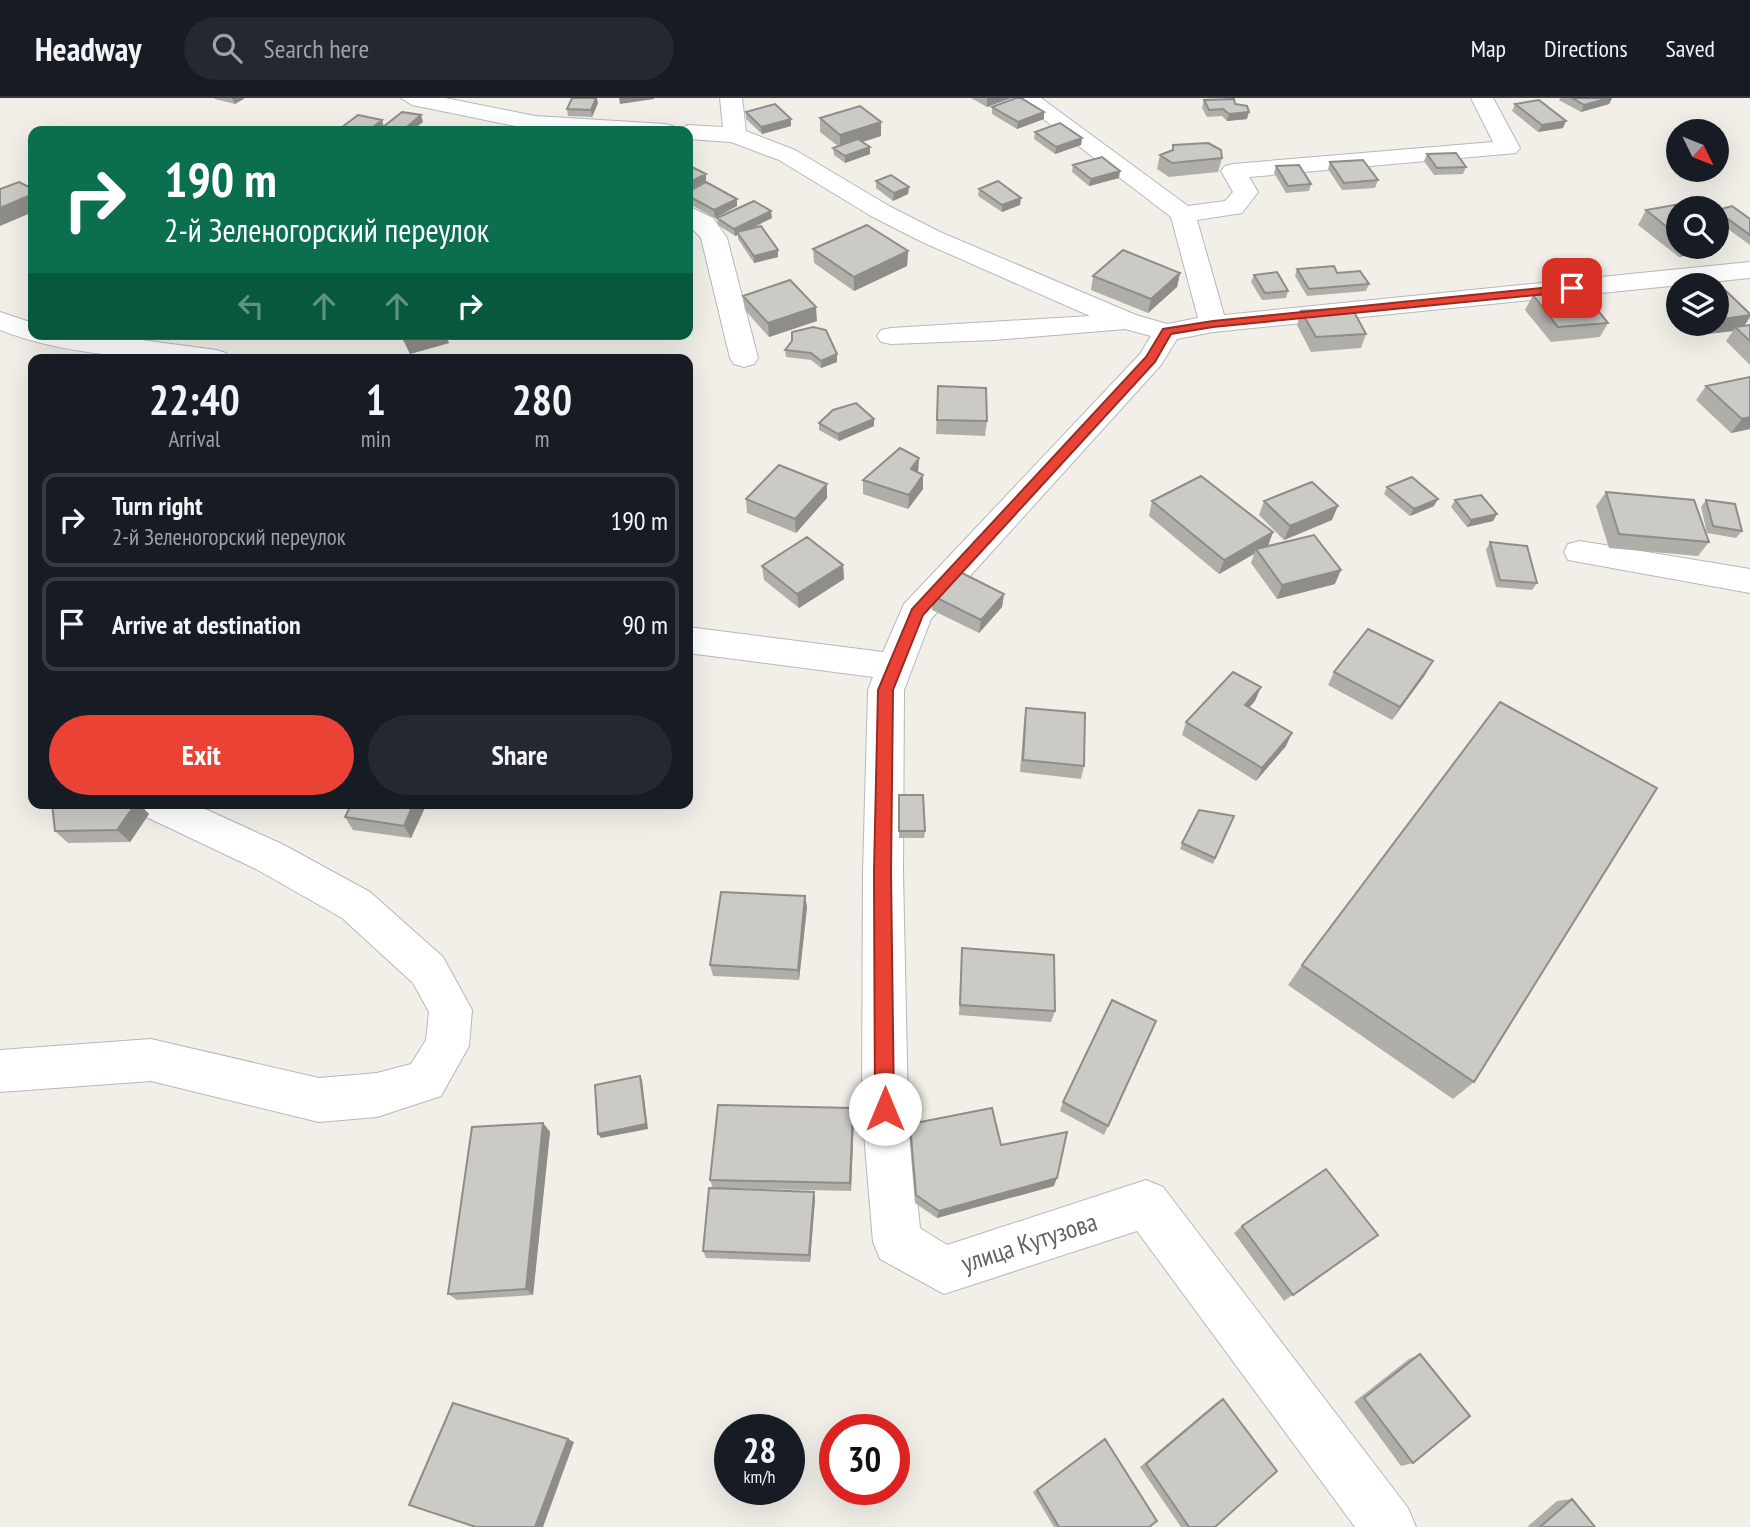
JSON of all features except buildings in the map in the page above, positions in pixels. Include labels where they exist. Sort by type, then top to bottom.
[{"type":"street","points":[[412,98],[535,123],[584,126]]},
{"type":"street","points":[[731,98],[735,135]]},
{"type":"street","points":[[1183,214],[1233,208],[1246,192],[1233,171],[1508,148],[1482,98]]},
{"type":"street","points":[[1039,102],[1183,214],[1213,324]]},
{"type":"street","points":[[693,132],[735,135],[786,155],[880,211],[931,237],[1126,321],[1167,332],[1213,324],[1746,275]]},
{"type":"street","points":[[693,216],[704,223],[714,238],[744,358]]},
{"type":"street","points":[[0,320],[28,331]]},
{"type":"street","points":[[891,336],[994,332],[1126,321]]},
{"type":"street","name":"улица Кутузова","points":[[1167,332],[1151,359],[916,613],[886,690],[883,886],[885,1109],[897,1242],[944,1270],[1146,1204],[1389,1527]]},
{"type":"street","points":[[78,340],[180,354]]},
{"type":"street","points":[[1580,552],[1750,581]]},
{"type":"street","points":[[693,641],[895,667]]},
{"type":"street","points":[[0,1071],[151,1060],[319,1100],[377,1095],[425,1081],[447,1046],[451,1010],[428,970],[356,905],[270,857],[167,809]]},
{"type":"route","points":[[885,1109],[883,872],[886,690],[916,613],[1151,359],[1167,332],[1213,324],[1572,288]]}]
